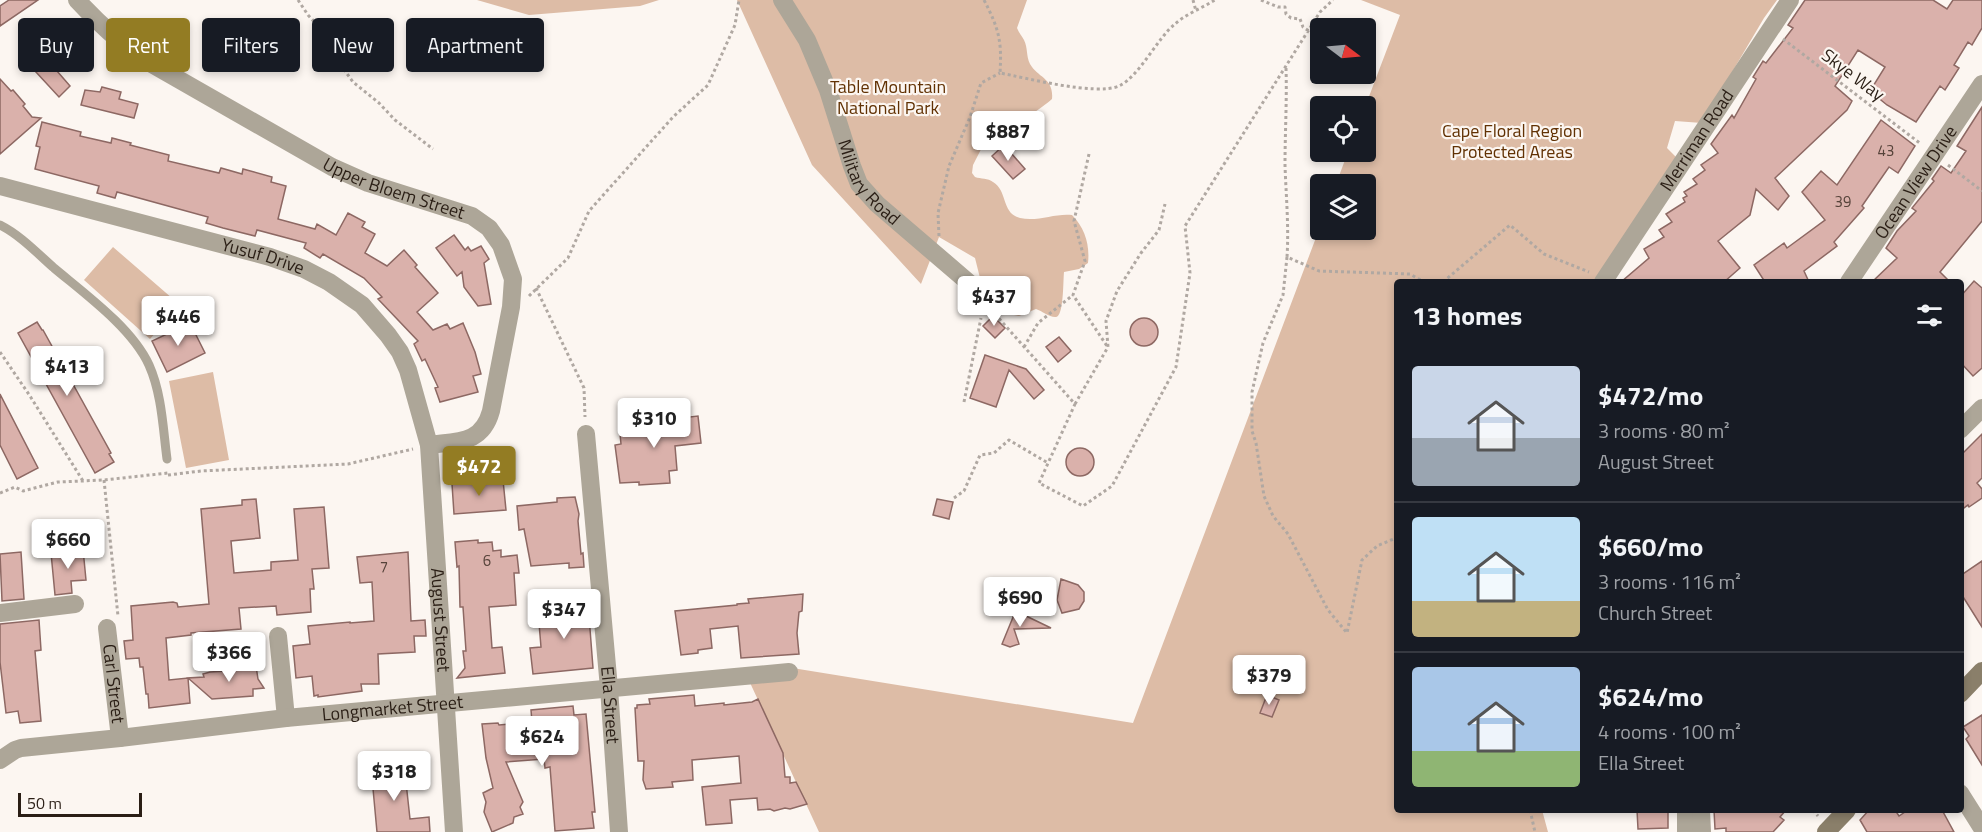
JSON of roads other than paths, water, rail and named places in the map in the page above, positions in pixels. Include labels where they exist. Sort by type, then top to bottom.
[{"type":"street","name":"Upper Bloem Street","points":[[77,0],[107,31],[143,59],[306,154],[368,183],[472,216],[489,228],[501,245],[513,279],[509,316],[491,411],[485,426],[474,437],[429,445]]},
{"type":"street","name":"Military Road","points":[[782,0],[812,50],[860,184],[877,204],[968,282],[984,302]]},
{"type":"street","name":"Merriman Road","points":[[1605,279],[1790,0]]},
{"type":"street","name":"Ocean View Drive","points":[[1851,279],[1982,84]]},
{"type":"street","name":"Yusuf Drive","points":[[0,186],[270,257],[304,269],[329,282],[362,305],[375,318],[400,352],[411,379],[429,445]]},
{"type":"street","points":[[1964,426],[1982,408]]},
{"type":"street","name":"Ella Street","points":[[586,434],[620,832]]},
{"type":"street","name":"August Street","points":[[429,445],[454,832]]},
{"type":"street","points":[[0,613],[75,604]]},
{"type":"street","name":"Carl Street","points":[[107,628],[120,738]]},
{"type":"street","points":[[278,636],[286,717]]},
{"type":"street","points":[[1964,689],[1982,671]]},
{"type":"street","name":"Longmarket Street","points":[[0,760],[21,747],[120,738],[286,717],[789,672]]},
{"type":"street","points":[[1964,799],[1982,828]]},
{"type":"street","points":[[1686,813],[1686,832]]},
{"type":"street","points":[[1701,813],[1701,832]]},
{"type":"street","points":[[1826,832],[1844,813]]},
{"type":"lane","points":[[0,225],[18,236],[89,298],[127,333],[141,351],[156,383],[167,459]]},
{"type":"park label","name":"Table Mountain National Park","points":[[888,97]]},
{"type":"park label","name":"Cape Floral Region Protected Areas","points":[[1512,141]]}]
